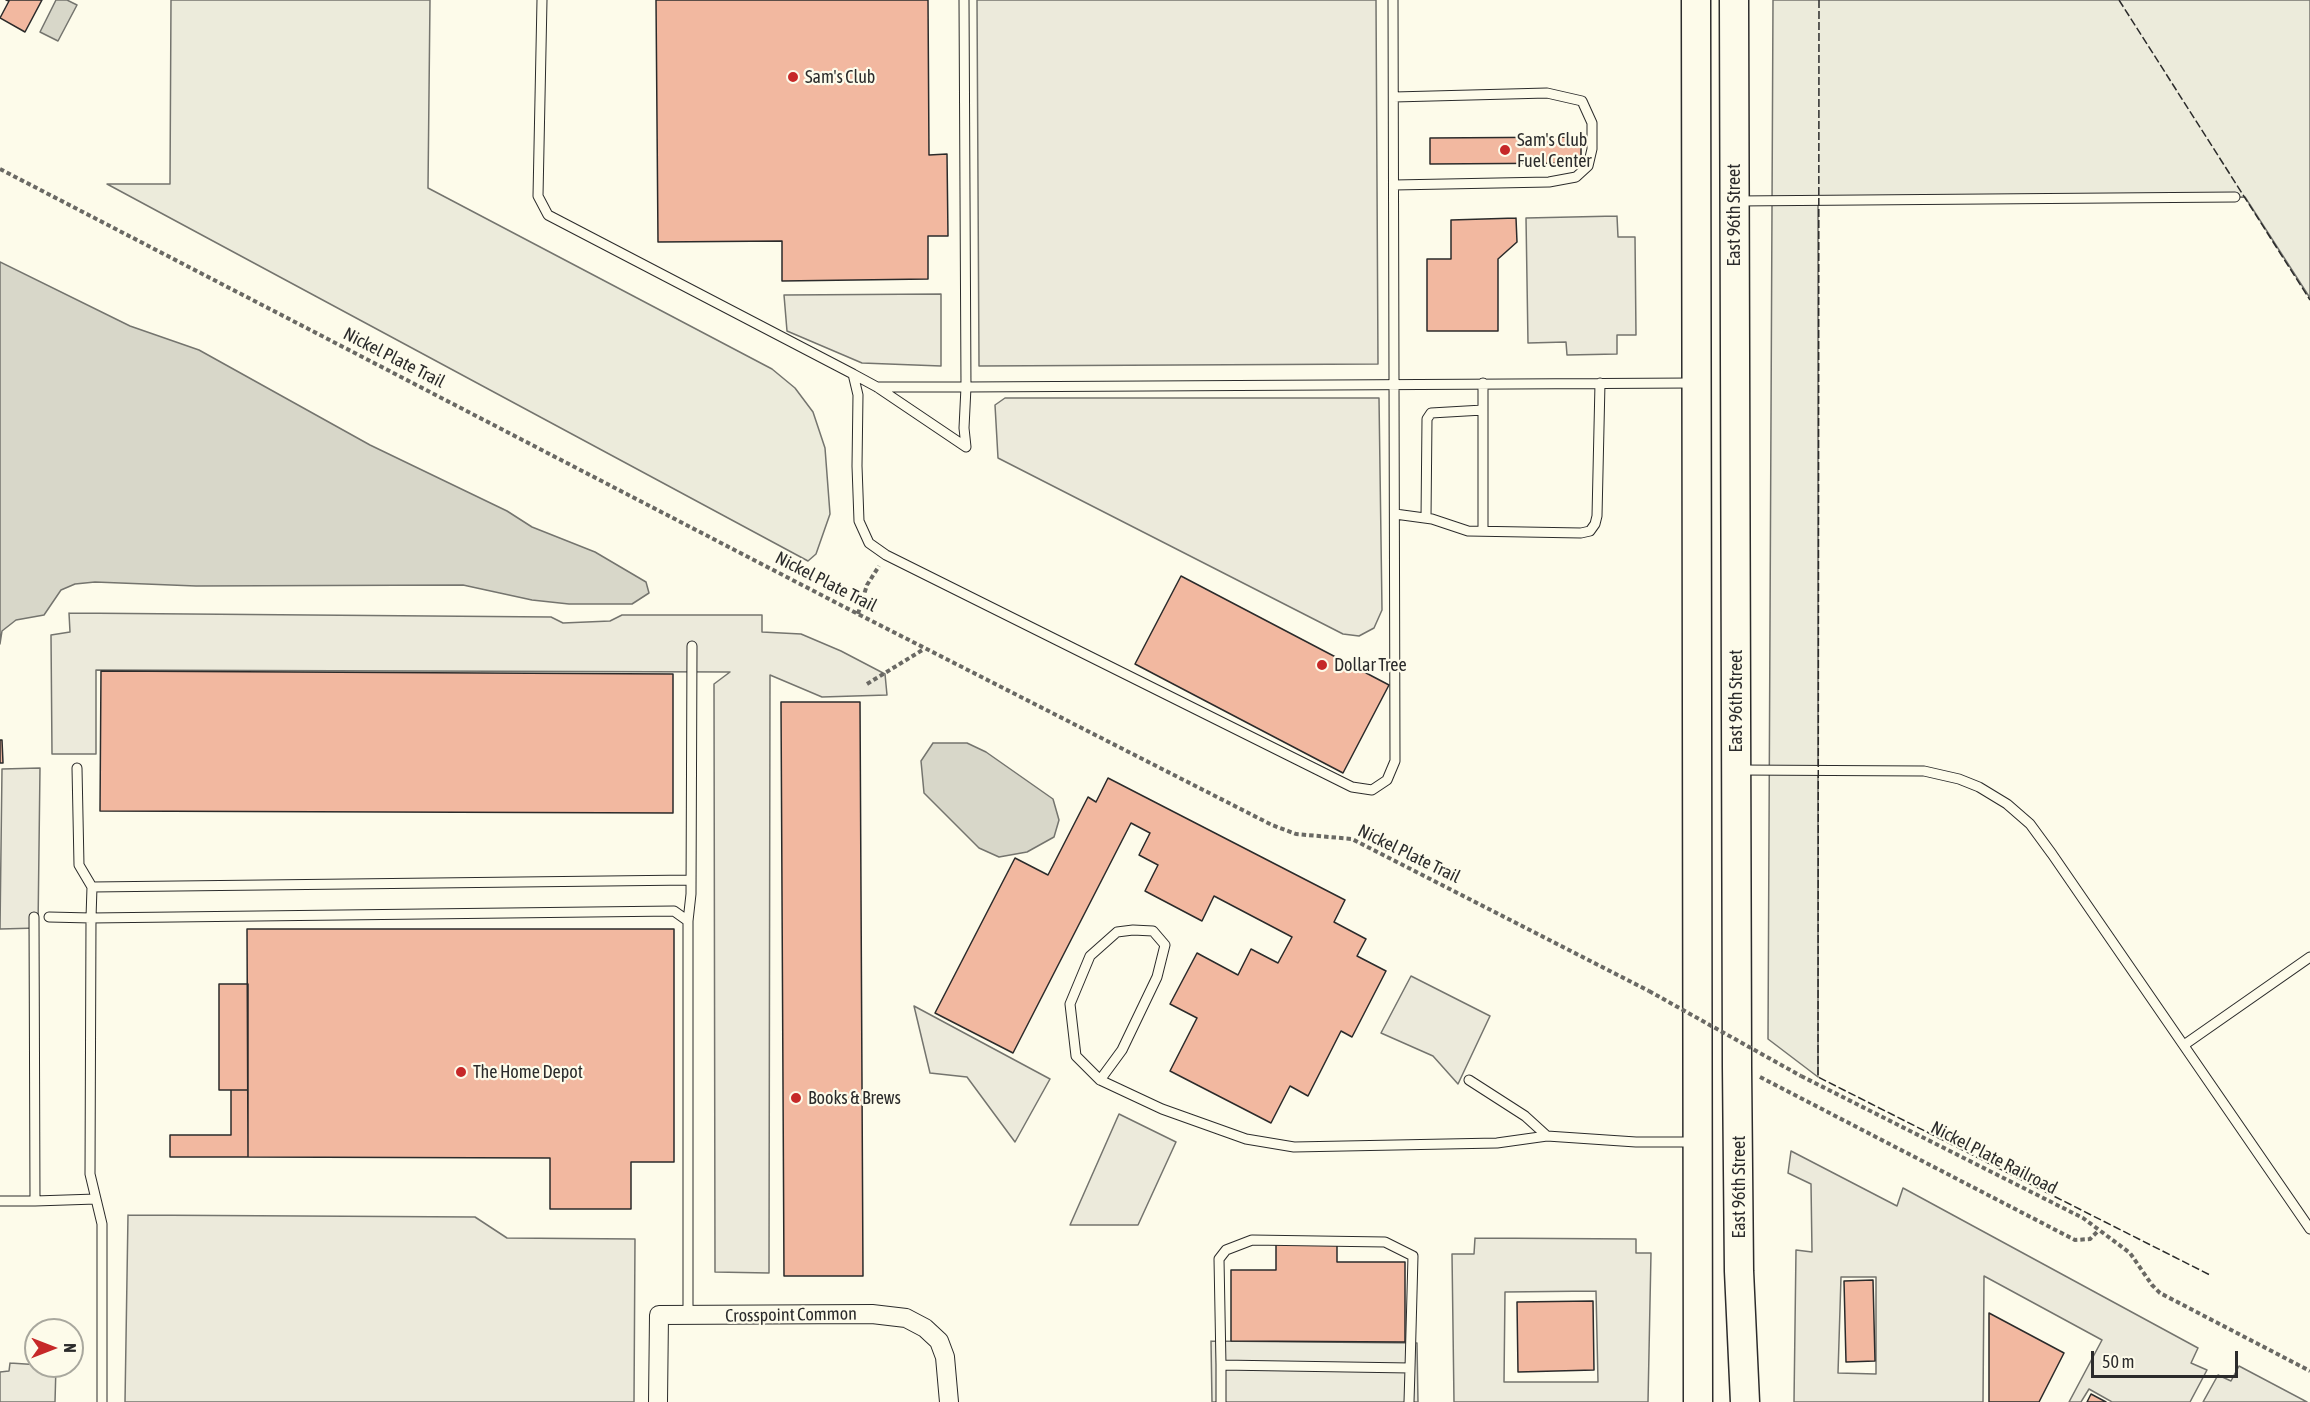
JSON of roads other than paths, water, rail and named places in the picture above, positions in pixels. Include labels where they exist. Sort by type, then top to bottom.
[{"type":"main road","points":[[1696,0],[1698,1402]]},
{"type":"main road","name":"East 96th Street","points":[[1734,0],[1739,1271],[1745,1402]]},
{"type":"main road","points":[[1697,543],[1712,628],[1714,754],[1719,768],[1736,770]]},
{"type":"main road","points":[[1697,1142],[1711,1145],[1718,1153],[1725,1233],[1739,1271]]},
{"type":"street","name":"Crosspoint Common","points":[[658,1402],[659,1315],[872,1314],[906,1318],[925,1328],[939,1341],[945,1357],[949,1402]]},
{"type":"lane","points":[[542,0],[538,196],[548,215],[877,387],[966,447],[964,428],[966,387],[964,0]]},
{"type":"lane","points":[[853,374],[858,395],[859,521],[869,543],[886,555],[1352,787],[1372,790],[1387,780],[1395,762],[1393,0]]},
{"type":"lane","points":[[1394,97],[1547,93],[1582,101],[1592,123],[1592,149],[1588,166],[1576,177],[1549,182],[1394,185]]},
{"type":"lane","points":[[1734,201],[2235,197]]},
{"type":"lane","points":[[1483,383],[1483,531]]},
{"type":"lane","points":[[1395,514],[1449,523],[1468,531],[1581,533],[1590,531],[1597,516],[1600,383]]},
{"type":"lane","points":[[877,387],[1696,383]]},
{"type":"lane","points":[[1426,518],[1427,419],[1431,413],[1483,410]]},
{"type":"lane","points":[[688,1316],[688,921],[692,894],[692,646]]},
{"type":"lane","points":[[77,768],[79,865],[92,887],[90,1174],[102,1224],[102,1402]]},
{"type":"lane","points":[[1736,770],[1924,771],[1959,779],[1998,798],[2030,824],[2047,846],[2310,1229]]},
{"type":"lane","points":[[92,887],[692,880]]},
{"type":"lane","points":[[674,911],[692,894]]},
{"type":"lane","points":[[49,916],[91,918],[674,911],[688,921]]},
{"type":"lane","points":[[34,916],[35,1201]]},
{"type":"lane","points":[[1100,1080],[1122,1050],[1157,977],[1165,945],[1153,931],[1116,932],[1090,956],[1070,1004],[1076,1056],[1100,1080],[1162,1109],[1246,1139],[1294,1147],[1497,1143],[1547,1136],[1636,1142],[1697,1142]]},
{"type":"lane","points":[[2184,1045],[2310,957]]},
{"type":"lane","points":[[1469,1080],[1525,1116],[1547,1136]]},
{"type":"lane","points":[[0,1201],[96,1199]]},
{"type":"lane","points":[[1221,1402],[1219,1259],[1226,1250],[1252,1240],[1384,1242],[1413,1256],[1409,1402]]},
{"type":"lane","points":[[1221,1365],[1410,1368]]},
{"type":"place","name":"Sam's Club","points":[[793,77]]},
{"type":"place","name":"Sam's Club Fuel Center","points":[[1505,150]]},
{"type":"place","name":"Dollar Tree","points":[[1322,665]]},
{"type":"place","name":"The Home Depot","points":[[461,1072]]},
{"type":"place","name":"Books & Brews","points":[[796,1098]]}]
